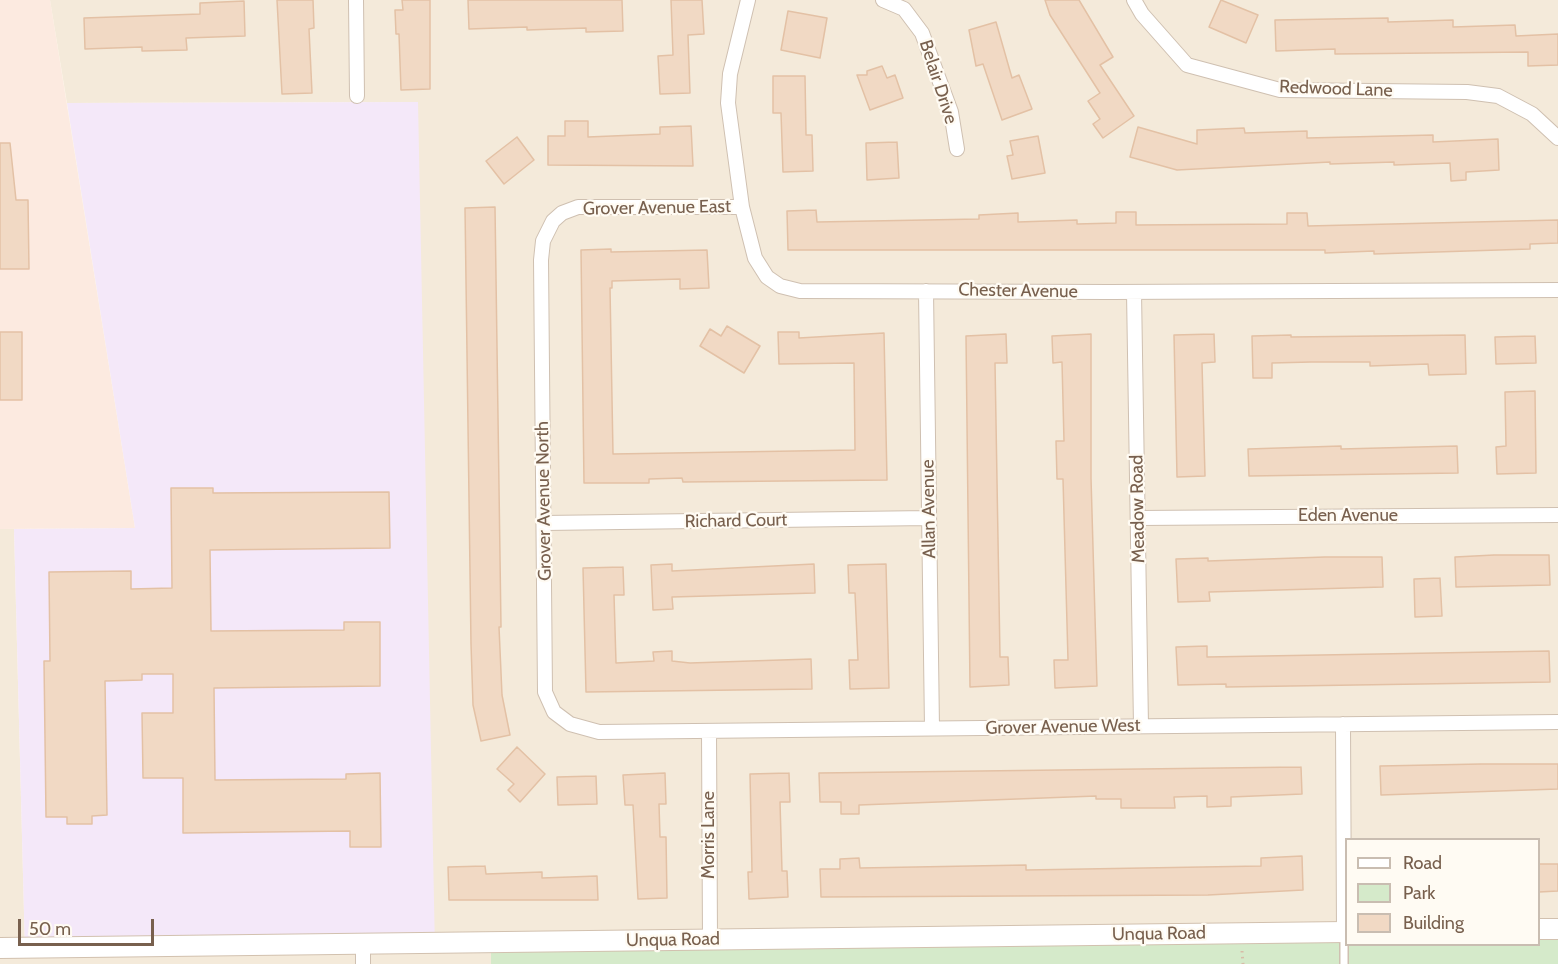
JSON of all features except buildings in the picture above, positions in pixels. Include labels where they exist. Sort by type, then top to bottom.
[{"type":"street","points":[[356,0],[357,96]]},
{"type":"street","name":"Chester Avenue","points":[[748,0],[728,86],[742,207],[754,258],[767,277],[780,286],[800,291],[1558,290]]},
{"type":"street","name":"Belair Drive","points":[[883,0],[904,9],[922,33],[951,112],[957,149]]},
{"type":"street","name":"Redwood Lane","points":[[1134,0],[1142,14],[1187,65],[1280,90],[1467,92],[1498,96],[1532,114],[1558,138]]},
{"type":"street","name":"Grover Avenue East","points":[[541,267],[543,241],[553,221],[562,213],[578,207],[742,207]]},
{"type":"street","name":"Grover Avenue North","points":[[541,267],[545,692],[554,712],[570,724]]},
{"type":"street","name":"Allan Avenue","points":[[926,291],[932,728]]},
{"type":"street","name":"Meadow Road","points":[[1134,292],[1141,726]]},
{"type":"street","name":"Eden Avenue","points":[[1138,518],[1558,515]]},
{"type":"street","name":"Richard Court","points":[[544,524],[929,518]]},
{"type":"street","name":"Grover Avenue West","points":[[570,724],[598,732],[1558,722]]},
{"type":"street","points":[[1343,724],[1345,863]]},
{"type":"street","name":"Morris Lane","points":[[709,731],[710,940]]},
{"type":"street","points":[[1540,929],[1558,929]]},
{"type":"street","name":"Unqua Road","points":[[0,948],[1345,932]]},
{"type":"street","points":[[363,943],[363,964]]},
{"type":"lane","points":[[1344,964],[1345,946]]},
{"type":"shaded area","points":[[0,0],[50,0],[135,528],[0,529]]},
{"type":"shaded area","points":[[50,0],[1558,0],[1558,936],[1540,937],[1540,838],[1345,838],[1345,939],[491,950],[491,964],[0,964],[0,529],[14,529],[25,951],[418,102],[67,103]]},
{"type":"shaded area","points":[[418,102],[435,951],[25,952],[14,529],[135,528],[67,103]]},
{"type":"green space","points":[[1558,936],[1558,964],[491,964],[491,950],[1345,939],[1345,946],[1540,946],[1540,937]]}]
